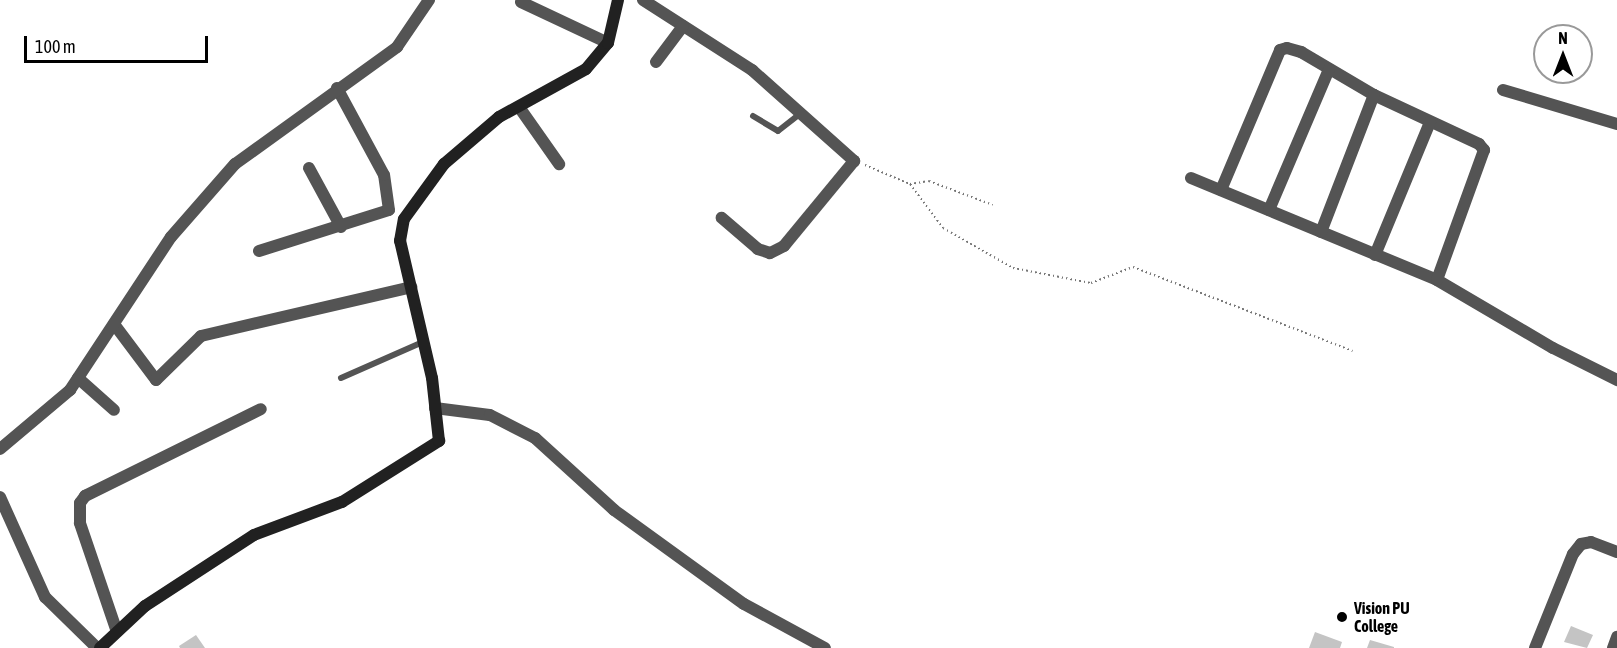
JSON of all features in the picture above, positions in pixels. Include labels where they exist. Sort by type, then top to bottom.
[{"type":"street","points":[[0,449],[70,390],[171,237],[235,164],[397,46],[429,0]]},
{"type":"street","points":[[0,497],[45,597],[99,648],[116,629],[254,535],[342,502],[439,441],[424,342],[400,241],[404,219],[444,164],[499,117],[586,69],[608,44],[618,0]]},
{"type":"street","points":[[521,2],[608,44]]},
{"type":"street","points":[[650,2],[752,70],[854,161],[784,246],[770,253],[758,249],[722,218]]},
{"type":"street","points":[[656,62],[683,26]]},
{"type":"street","points":[[1221,190],[1280,50],[1287,48],[1301,52],[1374,95],[1479,144],[1484,150],[1437,280]]},
{"type":"street","points":[[1269,210],[1329,69]]},
{"type":"street","points":[[337,88],[384,175],[389,210]]},
{"type":"street","points":[[1503,90],[1617,124]]},
{"type":"street","points":[[1321,232],[1374,95]]},
{"type":"street","points":[[519,107],[559,164]]},
{"type":"street","points":[[1375,255],[1430,122]]},
{"type":"street","points":[[309,168],[341,226]]},
{"type":"street","points":[[1191,178],[1437,280],[1553,348],[1617,380]]},
{"type":"street","points":[[259,251],[389,210],[404,219]]},
{"type":"street","points":[[114,324],[156,380],[201,336],[411,287]]},
{"type":"street","points":[[78,378],[114,410]]},
{"type":"street","points":[[435,408],[490,415],[535,438],[623,517],[744,604],[825,648]]},
{"type":"street","points":[[116,629],[80,523],[80,503],[85,496],[261,409]]},
{"type":"street","points":[[1535,648],[1573,554],[1581,544],[1591,542],[1617,552]]},
{"type":"street","points":[[1613,648],[1617,637]]},
{"type":"lane","points":[[753,116],[778,131],[801,113]]},
{"type":"lane","points":[[341,378],[424,342]]},
{"type":"path","points":[[854,161],[910,184],[943,228],[1013,268],[1091,283],[1133,267],[1353,351]]},
{"type":"path","points":[[910,184],[929,181],[993,205]]},
{"type":"building","points":[[1571,626],[1593,635],[1587,648],[1564,642]]},
{"type":"building","points":[[1315,632],[1342,642],[1340,648],[1309,648]]},
{"type":"building","points":[[196,635],[205,648],[180,648],[179,646]]},
{"type":"building","points":[[1370,640],[1394,647],[1394,648],[1367,648]]},
{"type":"place","name":"Vision PU College","points":[[1342,617]]}]
